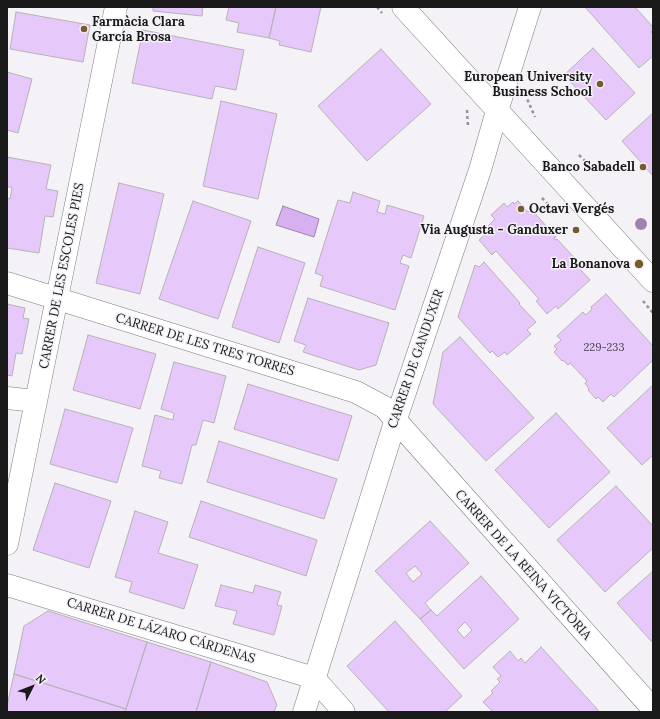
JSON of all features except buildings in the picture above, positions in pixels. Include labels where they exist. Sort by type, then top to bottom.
[{"type":"street","name":"CARRER DE LES ESCOLES PIES","points":[[7,544],[58,299],[116,7]]},
{"type":"street","points":[[403,7],[653,281]]},
{"type":"street","name":"CARRER DE GANDUXER","points":[[304,712],[396,419],[478,177],[530,7]]},
{"type":"street","name":"CARRER DE LES TRES TORRES","points":[[7,283],[356,392],[384,407],[396,419]]},
{"type":"street","points":[[7,398],[36,401]]},
{"type":"street","name":"CARRER DE LA REINA VICTÒRIA","points":[[396,419],[413,441],[653,709]]},
{"type":"street","name":"CARRER DE LÁZARO CÁRDENAS","points":[[7,585],[314,678]]},
{"type":"street","points":[[314,678],[344,712]]},
{"type":"path","points":[[579,155],[594,170]]},
{"type":"path","points":[[542,198],[552,208]]},
{"type":"shaded area","points":[[283,206],[319,219],[314,237],[276,225]]},
{"type":"place","name":"Farmàcia Clara García Brosa","points":[[84,29]]},
{"type":"place","name":"European University Business School","points":[[600,84]]},
{"type":"place","name":"Banco Sabadell","points":[[643,167]]},
{"type":"place","name":"Octavi Vergés","points":[[521,209]]},
{"type":"place","name":"Via Augusta - Ganduxer","points":[[576,230]]},
{"type":"place","name":"La Bonanova","points":[[639,264]]}]
